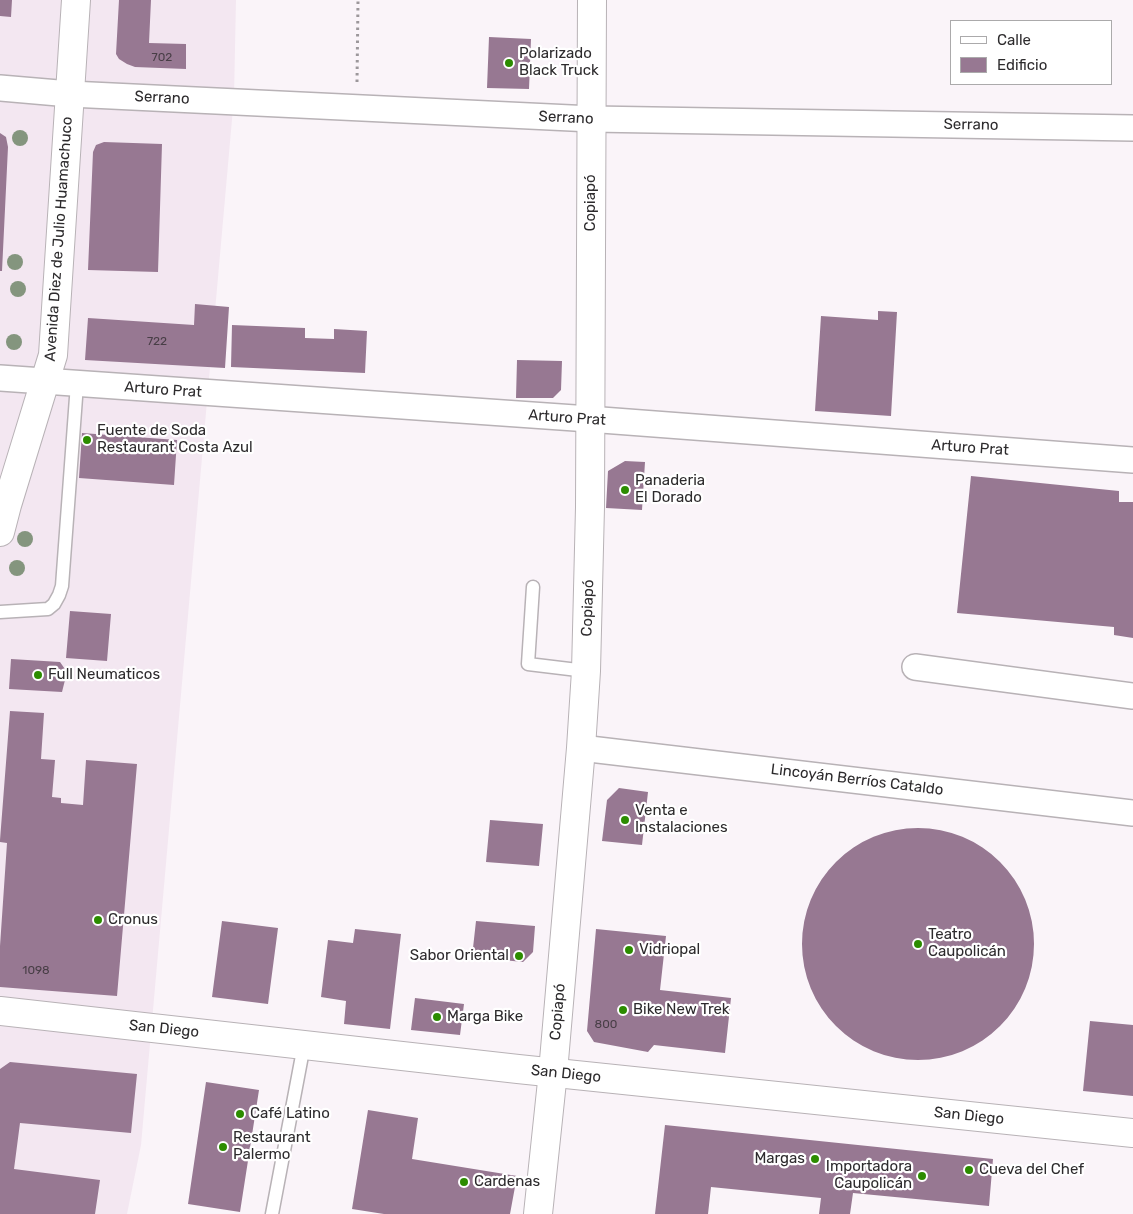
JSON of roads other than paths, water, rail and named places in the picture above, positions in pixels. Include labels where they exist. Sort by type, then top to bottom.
[{"type":"main road","name":"Avenida Diez de Julio Huamachuco","points":[[0,532],[53,355],[76,0]]},
{"type":"main road","name":"Copiapó","points":[[538,1214],[553,1072],[586,671],[591,420],[592,0]]},
{"type":"main road","name":"San Diego","points":[[0,1011],[171,1025],[304,1045],[1133,1133]]},
{"type":"street","name":"Serrano","points":[[0,88],[70,94],[592,119],[1133,128]]},
{"type":"street","name":"Arturo Prat","points":[[0,378],[1133,460]]},
{"type":"street","points":[[915,666],[1133,696]]},
{"type":"street","name":"Lincoyán Berríos Cataldo","points":[[581,748],[1133,813]]},
{"type":"lane","points":[[0,612],[48,608],[54,604],[59,595],[62,586],[77,384]]},
{"type":"lane","points":[[534,587],[528,664],[586,671]]},
{"type":"lane","points":[[272,1214],[304,1045]]},
{"type":"place","name":"Polarizado Black Truck","points":[[509,63]]},
{"type":"place","name":"Fuente de Soda Restaurant Costa Azul","points":[[87,440]]},
{"type":"place","name":"Panaderia El Dorado","points":[[625,490]]},
{"type":"place","name":"Full Neumaticos","points":[[38,675]]},
{"type":"place","name":"Venta e Instalaciones","points":[[625,820]]},
{"type":"place","name":"Cronus","points":[[98,920]]},
{"type":"place","name":"Teatro Caupolicán","points":[[918,944]]},
{"type":"place","name":"Vidriopal","points":[[629,950]]},
{"type":"place","name":"Sabor Oriental","points":[[519,956]]},
{"type":"place","name":"Bike New Trek","points":[[623,1010]]},
{"type":"place","name":"Marga Bike","points":[[437,1017]]},
{"type":"place","name":"Café Latino","points":[[240,1114]]},
{"type":"place","name":"Restaurant Palermo","points":[[223,1147]]},
{"type":"place","name":"Margas","points":[[815,1159]]},
{"type":"place","name":"Cueva del Chef","points":[[969,1170]]},
{"type":"place","name":"Importadora Caupolicán","points":[[922,1176]]},
{"type":"place","name":"Cardenas","points":[[464,1182]]}]
